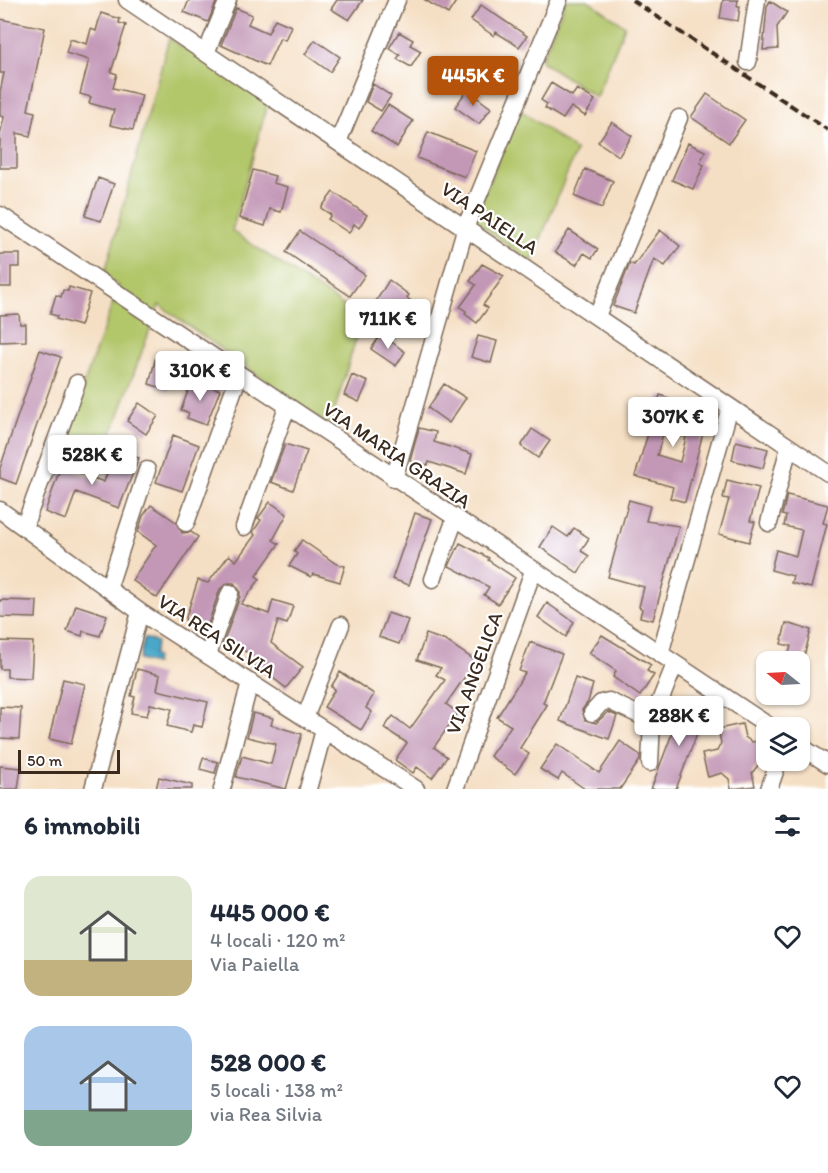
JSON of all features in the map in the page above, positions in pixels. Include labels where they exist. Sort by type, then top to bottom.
[{"type":"street","name":"VIA PAIELLA","points":[[127,0],[466,226],[828,473]]},
{"type":"street","points":[[206,54],[228,0]]},
{"type":"street","points":[[339,142],[397,0]]},
{"type":"street","points":[[394,479],[466,226],[559,0]]},
{"type":"street","points":[[748,62],[757,0]]},
{"type":"street","points":[[597,316],[679,118]]},
{"type":"street","name":"VIA MARIA GRAZIA","points":[[0,215],[532,571],[756,717]]},
{"type":"street","points":[[186,522],[239,375]]},
{"type":"street","points":[[24,527],[77,382]]},
{"type":"street","points":[[244,527],[287,407]]},
{"type":"street","points":[[660,654],[730,407]]},
{"type":"street","points":[[769,523],[789,447]]},
{"type":"street","points":[[108,589],[147,470]]},
{"type":"street","name":"VIA REA SILVIA","points":[[0,510],[140,612],[417,789]]},
{"type":"street","points":[[433,579],[455,519]]},
{"type":"street","name":"VIA ANGELICA","points":[[455,789],[532,571]]},
{"type":"street","name":"VIA REA SILVIA","points":[[208,655],[230,593]]},
{"type":"street","name":"VIA REA SILVIA","points":[[93,789],[140,612]]},
{"type":"street","points":[[305,718],[340,625]]},
{"type":"street","points":[[650,763],[652,721],[675,664]]},
{"type":"street","name":"VIA REA SILVIA","points":[[222,789],[250,682]]},
{"type":"street","points":[[592,713],[601,703],[609,700],[652,721]]},
{"type":"street","points":[[308,789],[324,730]]},
{"type":"street","points":[[810,752],[828,764]]},
{"type":"street","points":[[769,789],[775,771]]},
{"type":"green space","points":[[566,0],[588,0],[625,26],[596,97],[541,61]]},
{"type":"green space","points":[[169,38],[268,103],[232,231],[362,318],[330,426],[159,305],[98,471],[61,447],[119,286],[104,276]]},
{"type":"green space","points":[[519,109],[576,151],[531,263],[474,219]]},
{"type":"water","points":[[144,638],[157,642],[153,656],[156,657],[155,664],[139,660]]},
{"type":"building","points":[[189,0],[217,0],[208,22],[184,12]]},
{"type":"building","points":[[337,0],[363,0],[349,20],[331,9]]},
{"type":"building","points":[[425,0],[457,0],[448,14]]},
{"type":"building","points":[[723,0],[738,0],[737,6],[740,6],[738,21],[720,18]]},
{"type":"building","points":[[770,1],[787,12],[777,27],[778,49],[763,50],[767,6]]},
{"type":"building","points":[[481,5],[527,36],[519,47],[496,32],[494,36],[471,20]]},
{"type":"building","points":[[236,8],[252,15],[248,24],[268,33],[275,19],[291,26],[285,40],[280,38],[267,66],[221,45]]},
{"type":"building","points":[[101,13],[120,19],[119,23],[126,25],[111,72],[117,74],[113,88],[142,95],[133,130],[110,125],[114,110],[89,103],[91,97],[80,94],[89,60],[66,53],[70,39],[87,44],[91,29],[96,31]]},
{"type":"building","points":[[0,19],[45,28],[28,110],[35,112],[30,136],[17,133],[17,168],[0,168],[0,135],[4,117],[0,116],[0,92],[4,73],[0,73]]},
{"type":"building","points":[[399,32],[413,40],[410,45],[421,51],[411,67],[397,59],[400,55],[389,48]]},
{"type":"building","points":[[315,40],[340,57],[330,72],[305,54]]},
{"type":"building","points":[[551,83],[572,96],[577,89],[595,100],[585,116],[571,107],[563,119],[545,108],[547,104],[541,100]]},
{"type":"building","points":[[373,84],[391,96],[381,111],[366,102]]},
{"type":"building","points":[[467,90],[491,108],[479,124],[455,107]]},
{"type":"building","points":[[707,94],[745,120],[729,143],[691,117]]},
{"type":"building","points":[[388,105],[413,121],[397,147],[371,131]]},
{"type":"building","points":[[612,122],[632,136],[619,156],[598,142]]},
{"type":"building","points":[[428,132],[476,151],[465,177],[417,158]]},
{"type":"building","points":[[688,143],[705,151],[700,163],[704,165],[693,189],[672,180]]},
{"type":"building","points":[[585,169],[613,181],[602,208],[574,196]]},
{"type":"building","points":[[253,170],[275,176],[273,183],[288,187],[281,212],[270,209],[265,226],[239,218]]},
{"type":"building","points":[[98,178],[114,184],[101,221],[85,216]]},
{"type":"building","points":[[333,192],[367,215],[359,228],[354,224],[349,233],[328,219],[331,215],[321,208]]},
{"type":"building","points":[[569,230],[598,249],[592,258],[584,253],[576,265],[555,252]]},
{"type":"building","points":[[660,230],[680,246],[665,266],[654,259],[634,313],[613,306],[630,263],[634,265]]},
{"type":"building","points":[[300,231],[365,275],[350,296],[286,252]]},
{"type":"building","points":[[0,254],[20,254],[20,267],[11,267],[11,287],[0,287]]},
{"type":"building","points":[[482,264],[504,276],[483,305],[488,308],[477,323],[460,307],[476,285],[470,281]]},
{"type":"building","points":[[389,280],[409,295],[407,298],[414,303],[398,325],[373,306]]},
{"type":"building","points":[[69,287],[90,293],[80,326],[56,319],[57,316],[50,314],[56,295],[61,297],[63,290],[68,291]]},
{"type":"building","points":[[19,314],[20,324],[26,324],[26,341],[0,342],[0,315]]},
{"type":"building","points":[[381,334],[405,352],[396,366],[371,349]]},
{"type":"building","points":[[478,336],[497,341],[491,363],[471,357]]},
{"type":"building","points":[[40,350],[61,357],[16,484],[0,478],[0,468]]},
{"type":"building","points":[[157,353],[177,359],[168,390],[149,384]]},
{"type":"building","points":[[352,375],[368,382],[359,402],[344,395]]},
{"type":"building","points":[[192,380],[220,390],[206,425],[187,418],[189,413],[181,410]]},
{"type":"building","points":[[444,384],[466,398],[449,423],[428,408]]},
{"type":"building","points":[[660,395],[675,400],[670,416],[690,422],[696,402],[710,406],[685,502],[670,498],[673,487],[635,476]],"holes":[[[664,431],[686,437],[680,462],[657,455]]]},
{"type":"building","points":[[139,403],[158,416],[146,434],[127,421]]},
{"type":"building","points":[[419,428],[436,432],[434,442],[472,454],[466,474],[429,462],[428,465],[410,461]]},
{"type":"building","points":[[532,429],[550,441],[538,458],[521,446]]},
{"type":"building","points":[[173,435],[199,445],[182,491],[156,482]]},
{"type":"building","points":[[736,441],[768,449],[763,468],[732,460]]},
{"type":"building","points":[[285,444],[307,451],[293,490],[271,482]]},
{"type":"building","points":[[115,450],[139,458],[119,508],[76,492],[66,520],[45,512],[61,466],[104,482]]},
{"type":"building","points":[[727,480],[759,488],[750,521],[755,522],[749,542],[719,534],[729,499],[723,498]]},
{"type":"building","points":[[787,495],[828,505],[823,523],[827,524],[811,588],[791,583],[793,576],[771,570],[776,550],[796,556],[802,530],[784,526],[786,516],[782,515]]},
{"type":"building","points":[[629,500],[650,506],[646,521],[679,526],[653,620],[640,617],[642,609],[639,607],[644,587],[608,577]]},
{"type":"building","points":[[270,502],[287,514],[273,540],[279,544],[256,576],[260,579],[241,604],[269,614],[273,600],[293,606],[287,624],[278,621],[271,643],[303,667],[286,688],[247,658],[250,653],[223,644],[240,596],[240,591],[234,583],[228,583],[220,589],[207,627],[185,620],[198,580],[208,583],[229,555],[236,561],[255,535],[253,532],[261,520],[258,518]]},
{"type":"building","points":[[151,505],[176,522],[182,533],[191,532],[198,537],[157,598],[132,580],[156,545],[138,532],[143,516]]},
{"type":"building","points":[[415,513],[432,519],[409,585],[392,579]]},
{"type":"building","points":[[553,527],[568,537],[574,528],[589,538],[581,551],[589,556],[578,573],[540,547]]},
{"type":"building","points":[[302,540],[335,563],[345,566],[340,582],[313,574],[311,577],[289,566],[297,554],[294,551]]},
{"type":"building","points":[[460,543],[489,558],[488,560],[515,578],[498,604],[484,595],[489,587],[449,566]]},
{"type":"building","points":[[0,600],[37,601],[36,618],[0,617]]},
{"type":"building","points":[[547,603],[574,622],[566,637],[538,617]]},
{"type":"building","points":[[76,605],[107,615],[100,636],[83,631],[82,636],[67,631]]},
{"type":"building","points":[[388,613],[408,620],[399,644],[379,637]]},
{"type":"building","points":[[786,623],[811,630],[805,651],[790,651],[791,646],[781,644]]},
{"type":"building","points":[[426,634],[446,641],[476,661],[446,704],[458,713],[434,747],[447,757],[432,778],[417,767],[413,773],[395,760],[407,743],[384,728],[393,716],[410,729],[445,680],[436,675],[441,668],[417,660]]},
{"type":"building","points":[[602,635],[651,665],[647,671],[654,675],[640,696],[613,677],[616,671],[589,653]]},
{"type":"building","points":[[0,641],[33,642],[31,678],[7,677],[7,669],[0,669]]},
{"type":"building","points":[[530,642],[562,654],[543,703],[547,705],[520,748],[529,754],[515,774],[490,756],[511,726],[497,717],[525,673],[519,671]]},
{"type":"building","points":[[137,669],[160,675],[157,690],[208,702],[202,727],[193,725],[191,732],[167,726],[172,709],[150,704],[147,716],[131,713],[135,697],[131,696]]},
{"type":"building","points":[[340,672],[374,694],[366,708],[372,712],[361,730],[324,707],[335,689],[331,687]]},
{"type":"building","points":[[575,678],[593,684],[588,702],[582,710],[585,720],[596,723],[608,712],[617,716],[609,739],[560,721]]},
{"type":"building","points":[[63,679],[85,684],[71,744],[49,739]]},
{"type":"building","points":[[684,701],[706,710],[676,789],[651,789],[673,731],[681,734],[682,732],[674,727]]},
{"type":"building","points":[[0,707],[21,708],[19,739],[0,738]]},
{"type":"building","points":[[253,713],[273,718],[271,725],[302,734],[286,789],[236,777],[242,756],[271,764],[276,744],[247,737]]},
{"type":"building","points":[[742,724],[745,737],[752,742],[756,741],[756,768],[752,773],[755,786],[731,789],[729,779],[722,773],[708,777],[702,754],[717,751],[721,743],[718,729]]},
{"type":"building","points":[[620,741],[640,755],[640,760],[620,789],[585,789],[562,773],[558,780],[540,769],[557,744],[599,773]]},
{"type":"building","points":[[203,758],[218,762],[215,773],[200,769]]},
{"type":"building","points":[[0,766],[21,768],[18,789],[0,789]]},
{"type":"building","points":[[159,777],[192,785],[192,789],[156,789]]},
{"type":"railway","points":[[632,0],[828,130]]}]
